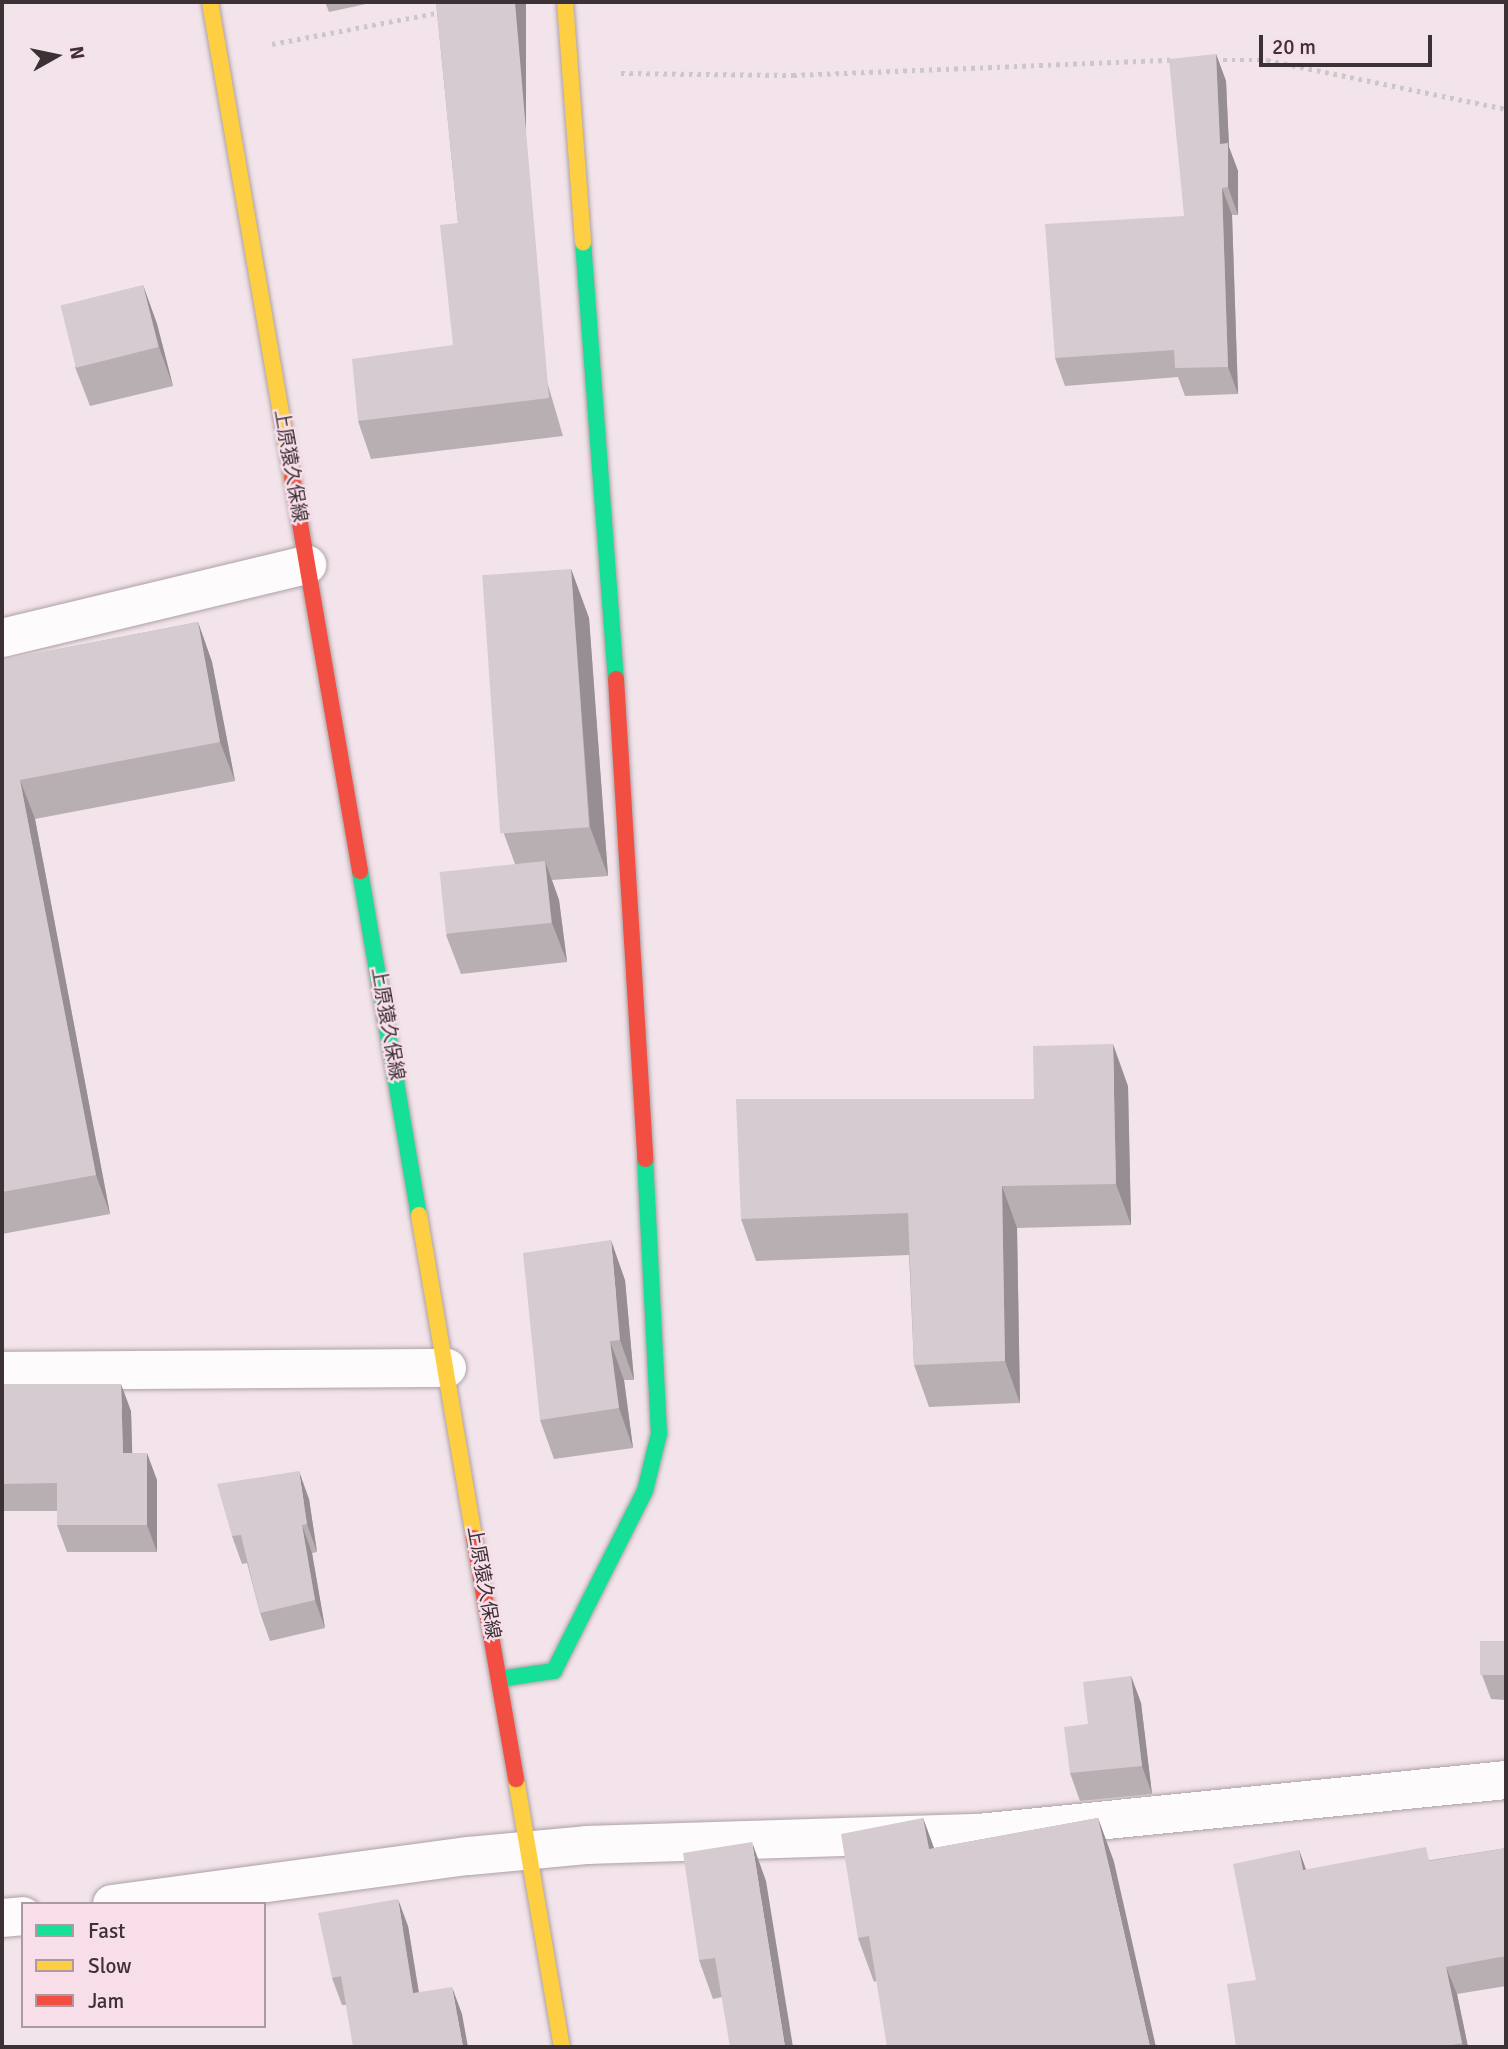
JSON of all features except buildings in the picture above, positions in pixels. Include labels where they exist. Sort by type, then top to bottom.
[{"type":"main road","name":"上原猿久保線","points":[[210,2],[531,1853],[562,2047]]},
{"type":"main road","points":[[499,1679],[554,1671],[645,1491],[659,1434],[629,853],[565,2]]},
{"type":"street","points":[[2,638],[307,565]]},
{"type":"street","points":[[2,1371],[447,1368]]},
{"type":"street","points":[[127,1902],[469,1856],[531,1853],[588,1845],[978,1833],[1506,1780]]},
{"type":"street","points":[[2,1918],[21,1916]]},
{"type":"path","points":[[272,44],[444,12]]},
{"type":"path","points":[[571,72],[793,75],[1184,60]]},
{"type":"path","points":[[1212,60],[1267,60],[1506,109]]},
{"type":"traffic: fast","points":[[583,242],[616,679]]},
{"type":"traffic: fast","points":[[360,871],[419,1215]]},
{"type":"traffic: fast","points":[[499,1679],[554,1671],[645,1491],[659,1434],[645,1159]]},
{"type":"traffic: slow","points":[[210,2],[292,477]]},
{"type":"traffic: slow","points":[[565,2],[583,242]]},
{"type":"traffic: slow","points":[[419,1215],[474,1538]]},
{"type":"traffic: slow","points":[[516,1779],[562,2047]]},
{"type":"traffic: jam","points":[[292,477],[360,871]]},
{"type":"traffic: jam","points":[[616,679],[645,1159]]},
{"type":"traffic: jam","points":[[474,1538],[516,1779]]}]
